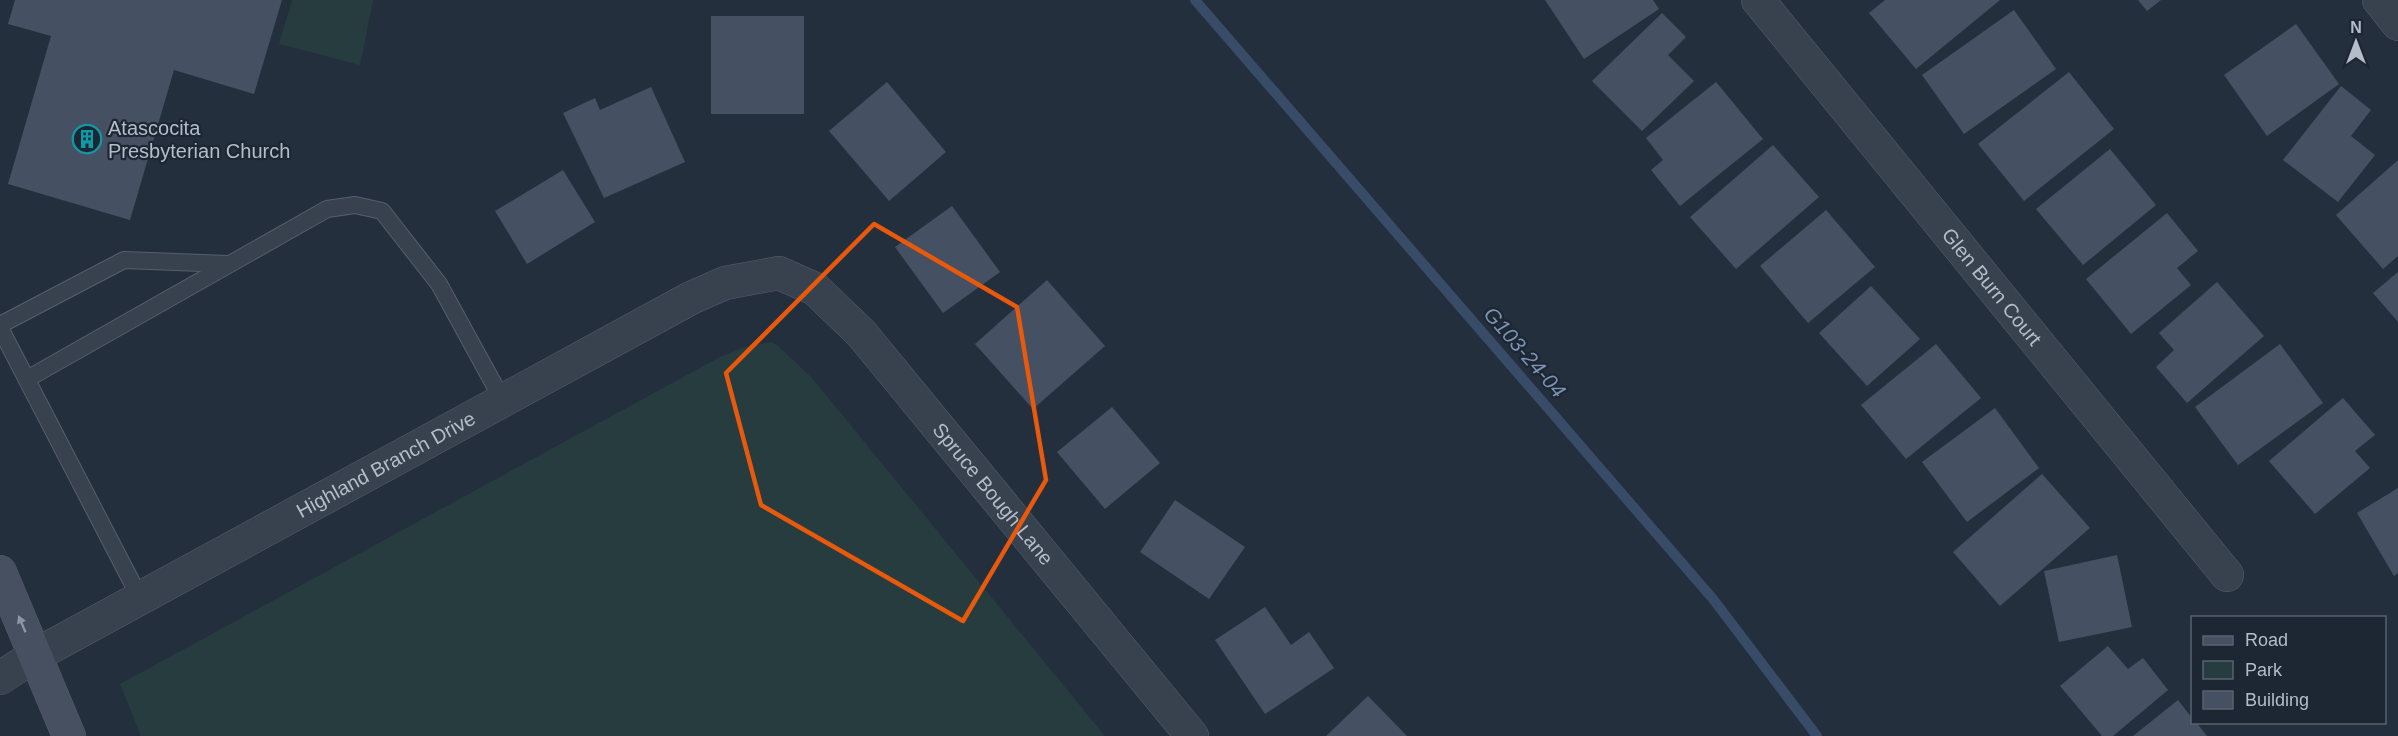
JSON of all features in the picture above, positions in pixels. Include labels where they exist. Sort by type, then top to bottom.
[{"type":"street","name":"Glen Burn Court","points":[[1758,0],[2227,575]]},
{"type":"street","points":[[2379,0],[2398,24]]},
{"type":"street","name":"Highland Branch Drive","points":[[0,678],[36,655],[691,298],[725,283],[779,273]]},
{"type":"street","name":"Spruce Bough Lane","points":[[779,273],[815,289],[861,333],[1192,736]]},
{"type":"street","points":[[0,573],[69,736]]},
{"type":"lane","points":[[27,379],[327,209],[355,205],[382,211],[439,284],[503,401]]},
{"type":"lane","points":[[140,598],[0,327],[124,260],[229,264]]},
{"type":"highlighted area","points":[[874,224],[1017,307],[1046,480],[963,621],[761,505],[726,373]]},
{"type":"green space","points":[[292,0],[373,0],[360,65],[279,44]]},
{"type":"green space","points":[[771,342],[812,378],[1105,736],[141,736],[120,684],[720,357],[745,347]]},
{"type":"building","name":"Atascocita Presbyterian Church","points":[[15,0],[282,0],[254,94],[174,70],[130,220],[8,184],[51,36],[8,24]]},
{"type":"building","points":[[1545,0],[1653,0],[1659,9],[1584,59]]},
{"type":"building","points":[[1885,0],[2000,0],[1916,69],[1869,13]]},
{"type":"building","points":[[2138,0],[2161,0],[2147,11]]},
{"type":"building","points":[[2014,10],[2056,69],[1964,134],[1922,75]]},
{"type":"building","points":[[1662,13],[1686,37],[1668,55],[1694,81],[1642,131],[1592,81]]},
{"type":"building","points":[[711,16],[804,16],[804,114],[711,114]]},
{"type":"building","points":[[2296,24],[2339,84],[2267,136],[2224,75]]},
{"type":"building","points":[[2069,72],[2114,129],[2024,201],[1978,144]]},
{"type":"building","points":[[887,82],[946,152],[889,201],[829,131]]},
{"type":"building","points":[[1716,82],[1763,139],[1680,206],[1651,170],[1663,160],[1646,138]]},
{"type":"building","points":[[2341,86],[2371,110],[2351,136],[2375,155],[2338,202],[2283,160]]},
{"type":"building","points":[[651,87],[685,162],[604,198],[563,113],[595,98],[600,110]]},
{"type":"building","points":[[1773,145],[1819,197],[1736,269],[1690,217]]},
{"type":"building","points":[[2110,149],[2156,205],[2083,265],[2036,209]]},
{"type":"building","points":[[2398,160],[2398,256],[2383,269],[2336,215]]},
{"type":"building","points":[[563,170],[595,222],[527,264],[495,211]]},
{"type":"building","points":[[952,206],[1000,272],[943,313],[895,247]]},
{"type":"building","points":[[1826,210],[1875,267],[1808,323],[1760,266]]},
{"type":"building","points":[[2167,213],[2198,251],[2177,268],[2191,285],[2131,334],[2086,279]]},
{"type":"building","points":[[2398,272],[2398,322],[2373,293]]},
{"type":"building","points":[[1047,280],[1105,346],[1033,409],[975,344]]},
{"type":"building","points":[[2217,282],[2264,336],[2187,403],[2156,367],[2174,350],[2159,333]]},
{"type":"building","points":[[1871,286],[1920,339],[1867,386],[1819,333]]},
{"type":"building","points":[[1936,344],[1981,398],[1906,459],[1861,405]]},
{"type":"building","points":[[2280,344],[2323,403],[2238,465],[2195,407]]},
{"type":"building","points":[[2343,398],[2375,435],[2355,451],[2370,468],[2315,514],[2269,461]]},
{"type":"building","points":[[1112,407],[1160,463],[1105,509],[1057,452]]},
{"type":"building","points":[[1995,408],[2039,468],[1967,522],[1922,462]]},
{"type":"building","points":[[2042,474],[2090,528],[2000,606],[1953,552]]},
{"type":"building","points":[[2398,488],[2398,573],[2394,576],[2357,513]]},
{"type":"building","points":[[1175,500],[1245,547],[1209,599],[1140,552]]},
{"type":"building","points":[[2117,555],[2132,627],[2059,642],[2044,571]]},
{"type":"building","points":[[1265,607],[1291,645],[1309,632],[1334,668],[1265,714],[1215,640]]},
{"type":"building","points":[[2108,646],[2128,669],[2143,658],[2168,690],[2113,736],[2102,736],[2060,686]]},
{"type":"building","points":[[1368,696],[1407,736],[1326,736]]},
{"type":"building","points":[[2178,700],[2191,717],[2191,724],[2198,724],[2207,736],[2133,736]]},
{"type":"waterway","name":"G103-24-04","points":[[1195,0],[1713,599],[1817,736]]},
{"type":"place","name":"Atascocita Presbyterian Church","points":[[87,139]]}]
